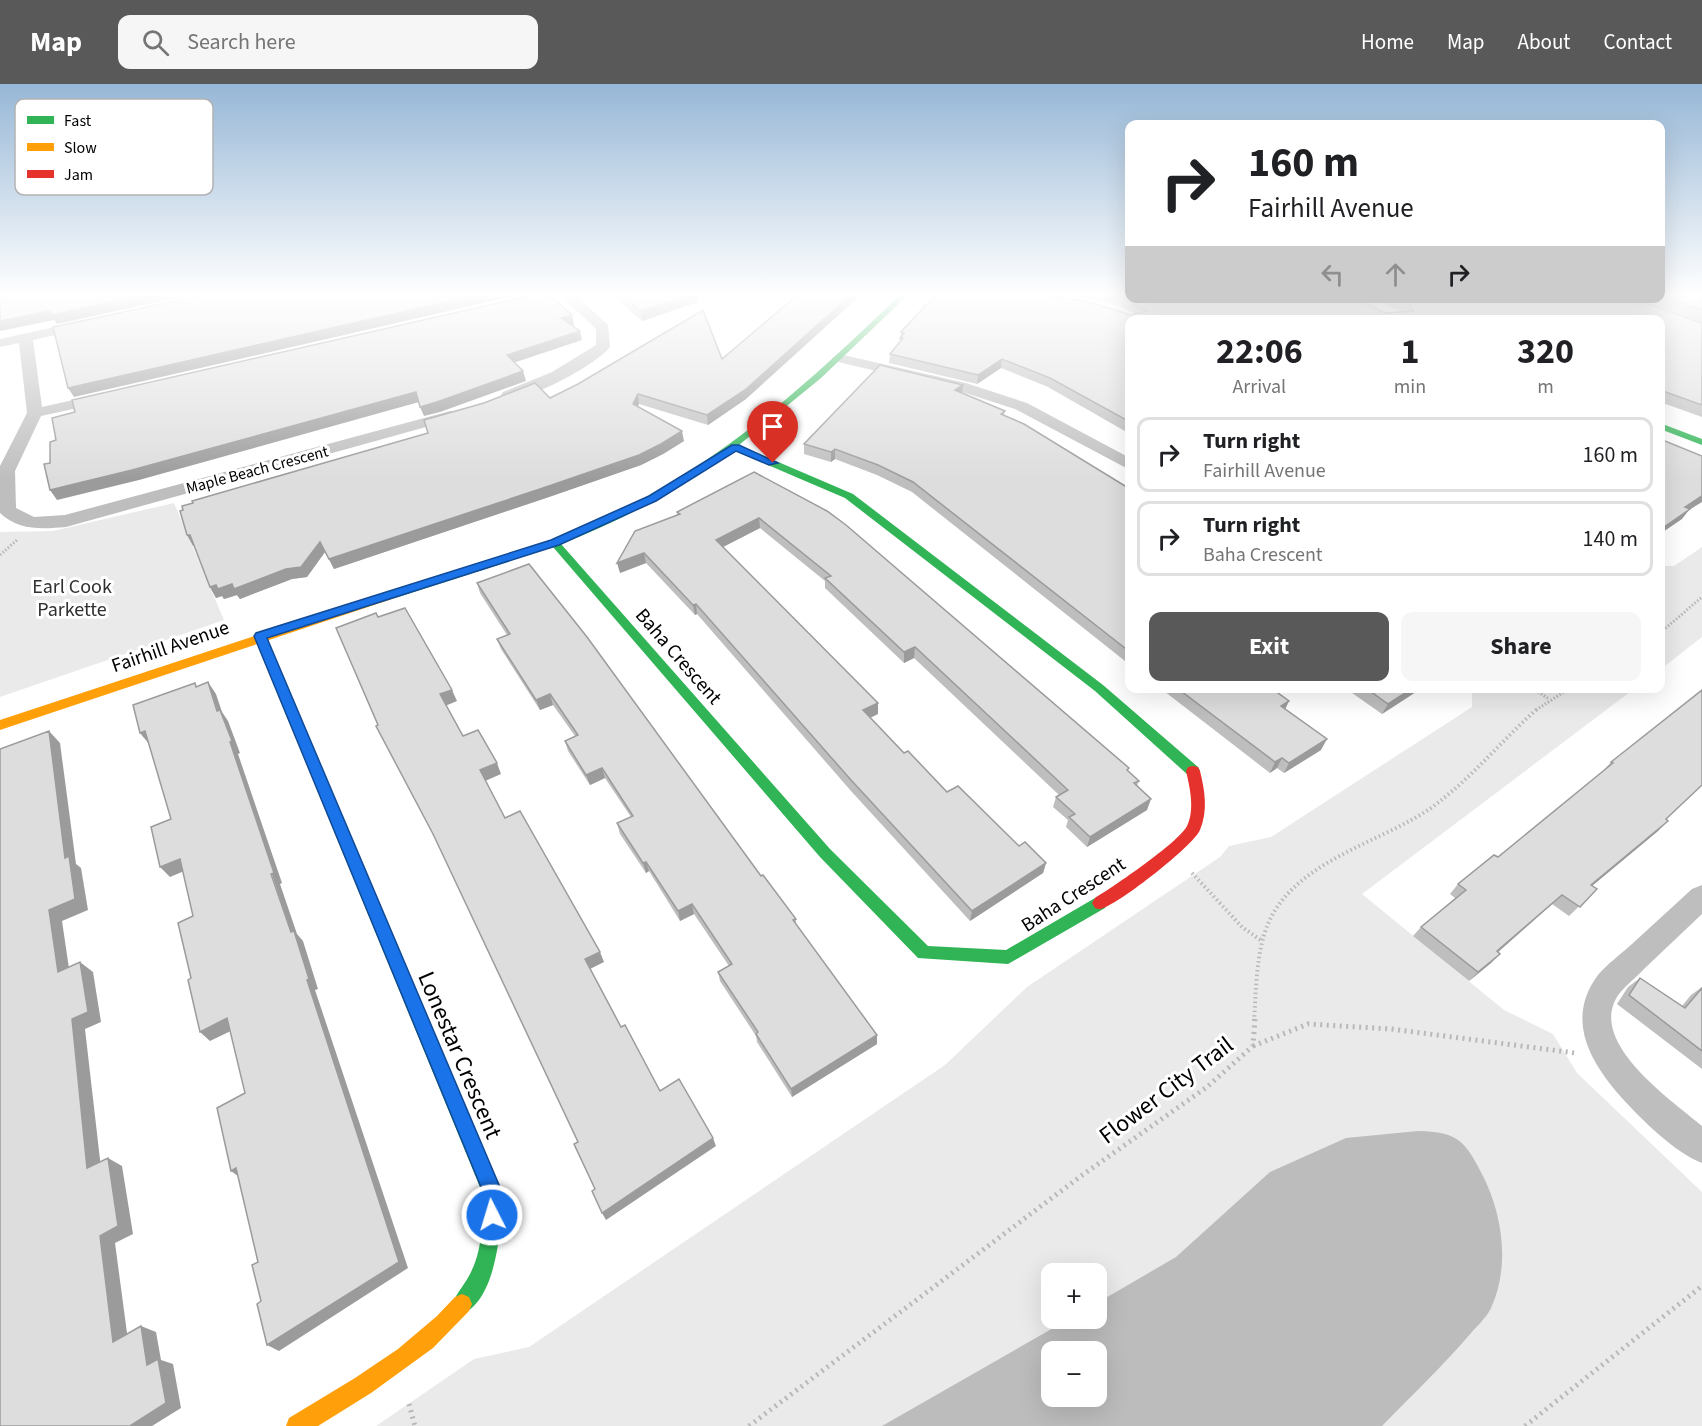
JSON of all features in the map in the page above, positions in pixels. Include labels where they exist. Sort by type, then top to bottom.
[{"type":"street","points":[[27,355],[35,413],[120,394]]},
{"type":"street","points":[[489,402],[540,385],[581,364],[593,355]]},
{"type":"street","name":"Fairhill Avenue","points":[[0,725],[260,636],[555,543],[652,499],[735,447],[842,355]]},
{"type":"street","points":[[839,358],[961,386],[1021,406],[1125,462]]},
{"type":"street","name":"Maple Beach Crescent","points":[[35,413],[6,471],[7,510],[16,519],[34,524],[66,521],[469,410]]},
{"type":"street","points":[[1665,428],[1702,442]]},
{"type":"street","name":"Baha Crescent","points":[[555,543],[825,853],[924,953],[1008,957],[1115,894],[1191,832],[1200,801],[1193,771],[1099,688],[849,496],[735,447]]},
{"type":"street","name":"Lonestar Crescent","points":[[260,636],[492,1192],[492,1237],[480,1276],[453,1317],[397,1363],[297,1426]]},
{"type":"street","points":[[1702,897],[1609,984],[1599,1001],[1596,1018],[1600,1040],[1612,1065],[1702,1147]]},
{"type":"path","points":[[1665,629],[1702,597]]},
{"type":"path","points":[[1540,693],[1549,699]]},
{"type":"path","name":"Flower City Trail","points":[[749,1426],[1081,1176],[1207,1087],[1253,1046],[1262,941],[1270,921],[1287,895],[1310,877],[1366,843],[1416,817],[1460,785],[1529,714],[1560,693]]},
{"type":"path","points":[[1170,849],[1242,927],[1262,941]]},
{"type":"path","points":[[1253,1046],[1308,1024],[1391,1029],[1575,1053]]},
{"type":"path","points":[[1525,1426],[1702,1286]]},
{"type":"green space","name":"Earl Cook Parkette","points":[[174,503],[224,620],[0,697],[0,532],[53,531]]},
{"type":"green space","points":[[1702,547],[1702,637],[1665,666],[1665,566],[1674,566]]},
{"type":"green space","points":[[1472,693],[1629,693],[1362,894],[1504,1010],[1553,1034],[1577,1073],[1702,1192],[1702,1426],[376,1426],[474,1359],[529,1347],[945,1065],[1027,987],[1220,857],[1229,846],[1271,837],[1472,707]]},
{"type":"shaded area","points":[[1418,1131],[1432,1132],[1452,1136],[1465,1147],[1490,1191],[1502,1242],[1502,1259],[1497,1292],[1489,1311],[1450,1357],[1382,1426],[882,1426],[1052,1329],[1107,1329],[1107,1297],[1176,1257],[1270,1172],[1346,1138]]},
{"type":"building","points":[[60,355],[215,355],[68,388]]},
{"type":"building","points":[[271,355],[508,355],[523,371],[420,407],[416,392],[132,470],[50,490],[44,464],[50,463],[50,442],[56,440],[52,418],[75,412],[72,400]]},
{"type":"building","points":[[628,355],[720,355],[722,359],[727,355],[784,355],[745,390],[707,415],[638,394],[633,404],[682,431],[639,455],[329,559],[320,542],[301,567],[286,569],[234,589],[232,584],[218,589],[216,585],[210,587],[190,535],[187,535],[180,511],[183,510],[182,506],[193,503],[192,501],[428,433],[424,420],[484,403],[535,383],[550,398]]},
{"type":"building","points":[[893,355],[1125,355],[1125,419],[1050,378],[1002,359],[978,375]]},
{"type":"building","points":[[1665,355],[1702,355],[1702,405],[1665,392]]},
{"type":"building","points":[[880,365],[963,385],[955,390],[1005,411],[1001,414],[1024,424],[1125,486],[1125,648],[913,482],[878,465],[835,449],[831,452],[804,444]]},
{"type":"building","points":[[1665,441],[1702,456],[1702,496],[1685,507],[1690,509],[1665,526]]},
{"type":"building","points":[[754,472],[827,511],[846,525],[1129,768],[1127,770],[1139,781],[1134,783],[1151,799],[1090,837],[1069,817],[1075,814],[1056,797],[1068,790],[915,647],[904,652],[825,578],[831,576],[759,518],[716,540],[878,703],[863,710],[904,753],[908,751],[947,792],[958,786],[1019,846],[1025,842],[1046,863],[972,911],[851,780],[696,604],[693,605],[644,553],[617,563],[635,531],[680,514],[677,512]]},
{"type":"building","points":[[529,564],[587,637],[761,876],[763,875],[796,919],[793,920],[877,1035],[791,1089],[756,1034],[758,1032],[718,972],[732,964],[692,904],[678,911],[646,862],[643,863],[617,823],[633,816],[602,768],[586,775],[565,741],[578,735],[550,694],[536,700],[497,639],[510,634],[477,583]]},
{"type":"building","points":[[405,608],[452,690],[440,694],[463,736],[478,730],[497,763],[480,770],[505,818],[520,811],[600,952],[585,959],[621,1027],[625,1025],[660,1091],[679,1079],[713,1138],[602,1213],[592,1191],[595,1189],[574,1144],[578,1142],[433,834],[376,726],[378,725],[336,628],[376,613],[378,617]]},
{"type":"building","points":[[208,682],[217,711],[220,710],[232,741],[230,742],[274,873],[271,874],[291,932],[294,931],[309,979],[307,980],[399,1262],[267,1345],[257,1304],[261,1301],[252,1265],[258,1262],[236,1168],[231,1171],[217,1108],[245,1093],[227,1018],[200,1032],[188,980],[191,978],[178,923],[193,916],[180,859],[160,867],[151,827],[171,819],[145,731],[140,733],[133,705],[195,683],[196,687]]},
{"type":"building","points":[[1702,690],[1702,785],[1666,819],[1668,821],[1591,885],[1597,889],[1580,907],[1562,895],[1497,951],[1500,954],[1478,972],[1421,927],[1466,890],[1458,884],[1494,855],[1498,857],[1613,763],[1611,762]]},
{"type":"building","points":[[1184,693],[1278,693],[1289,701],[1281,706],[1327,739],[1289,763],[1282,758],[1275,762]]},
{"type":"building","points":[[1373,693],[1405,693],[1388,704]]},
{"type":"building","points":[[49,731],[65,858],[69,856],[75,899],[49,910],[58,972],[80,962],[88,1012],[72,1019],[87,1168],[108,1158],[118,1226],[100,1236],[113,1342],[141,1326],[147,1365],[158,1359],[166,1403],[130,1426],[0,1426],[0,749]]},
{"type":"building","points":[[1640,978],[1685,1008],[1702,988],[1702,1051],[1629,995]]},
{"type":"traffic: fast","points":[[391,595],[559,541],[654,497],[689,476],[756,428],[841,355]]},
{"type":"traffic: fast","points":[[1665,428],[1702,442]]},
{"type":"traffic: fast","points":[[735,447],[849,496],[1099,688],[1193,771]]},
{"type":"traffic: fast","points":[[555,543],[825,853],[924,953],[1008,957],[1100,903]]},
{"type":"traffic: fast","points":[[260,636],[492,1192],[492,1222],[488,1251],[479,1279],[462,1304]]},
{"type":"traffic: slow","points":[[0,725],[391,595]]},
{"type":"traffic: slow","points":[[297,1426],[363,1386],[405,1356],[444,1323],[462,1304]]},
{"type":"traffic: jam","points":[[1100,903],[1164,856],[1192,831],[1198,808],[1198,794],[1193,771]]},
{"type":"route","points":[[492,1215],[492,1192],[260,636],[555,543],[652,499],[735,447],[773,463]]}]
